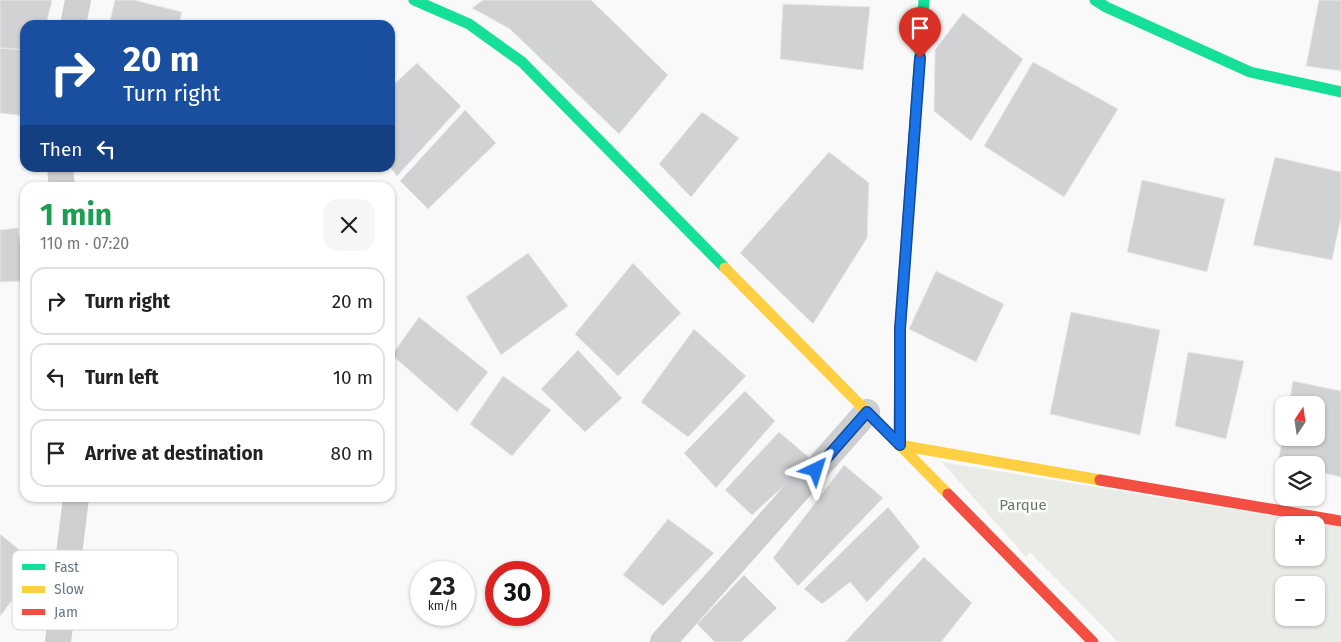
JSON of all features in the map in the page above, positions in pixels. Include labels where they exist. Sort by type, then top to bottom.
[{"type":"street","points":[[74,20],[78,0]]},
{"type":"street","points":[[414,0],[469,24],[522,62],[1093,642]]},
{"type":"street","points":[[900,445],[900,329],[924,0]]},
{"type":"street","points":[[1104,2],[1250,72],[1341,92]]},
{"type":"street","points":[[663,642],[867,412]]},
{"type":"street","points":[[900,445],[1341,521]]},
{"type":"street","points":[[70,550],[76,502]]},
{"type":"green space","name":"Parque","points":[[942,462],[1275,516],[1275,566],[1325,566],[1325,524],[1341,527],[1341,642],[1118,642],[1030,552],[1026,557]]},
{"type":"building","points":[[0,0],[52,0],[47,20],[20,20],[20,50],[0,48]]},
{"type":"building","points":[[115,0],[134,0],[182,12],[180,20],[110,20]]},
{"type":"building","points":[[483,0],[591,0],[668,75],[619,134],[510,29],[472,8]]},
{"type":"building","points":[[1319,0],[1341,0],[1341,71],[1306,66]]},
{"type":"building","points":[[783,4],[870,7],[863,70],[780,59]]},
{"type":"building","points":[[963,13],[1023,59],[971,141],[934,111],[935,50]]},
{"type":"building","points":[[0,48],[20,50],[20,115],[0,113]]},
{"type":"building","points":[[1033,62],[1118,109],[1064,197],[984,146]]},
{"type":"building","points":[[417,63],[461,106],[397,176],[394,172],[395,83]]},
{"type":"building","points":[[465,110],[496,143],[428,209],[400,181]]},
{"type":"building","points":[[702,112],[739,138],[691,197],[659,164]]},
{"type":"building","points":[[829,152],[869,183],[867,238],[813,324],[740,253]]},
{"type":"building","points":[[1275,157],[1341,172],[1341,218],[1332,260],[1253,245]]},
{"type":"building","points":[[1142,180],[1225,199],[1207,272],[1127,252]]},
{"type":"building","points":[[18,228],[20,281],[0,282],[0,230]]},
{"type":"building","points":[[528,253],[568,306],[501,355],[466,297]]},
{"type":"building","points":[[633,263],[681,313],[618,376],[575,334]]},
{"type":"building","points":[[936,271],[1004,304],[976,362],[909,329]]},
{"type":"building","points":[[1071,312],[1160,330],[1140,435],[1050,414]]},
{"type":"building","points":[[419,317],[488,372],[457,412],[395,358],[395,351]]},
{"type":"building","points":[[694,329],[746,376],[688,437],[641,402]]},
{"type":"building","points":[[578,350],[622,398],[585,432],[541,389]]},
{"type":"building","points":[[1188,352],[1244,361],[1226,439],[1175,426]]},
{"type":"building","points":[[503,376],[551,410],[512,456],[470,424]]},
{"type":"building","points":[[1293,381],[1341,391],[1341,477],[1325,473],[1325,456],[1279,456],[1281,446],[1325,446],[1325,396],[1290,396]]},
{"type":"building","points":[[745,391],[775,421],[716,488],[684,453]]},
{"type":"building","points":[[779,432],[812,460],[752,515],[725,490]]},
{"type":"building","points":[[844,465],[883,498],[798,586],[773,558]]},
{"type":"building","points":[[888,507],[920,547],[867,602],[850,582],[822,604],[804,589]]},
{"type":"building","points":[[668,519],[714,553],[663,606],[623,575]]},
{"type":"building","points":[[0,534],[20,550],[12,550],[12,601],[0,616]]},
{"type":"building","points":[[924,557],[972,603],[941,642],[845,642]]},
{"type":"building","points":[[744,575],[777,608],[741,642],[715,642],[697,624]]},
{"type":"traffic: fast","points":[[414,0],[469,24],[522,62],[725,268]]},
{"type":"traffic: fast","points":[[914,135],[924,0]]},
{"type":"traffic: fast","points":[[1095,0],[1106,7],[1250,72],[1341,92]]},
{"type":"traffic: slow","points":[[725,268],[948,494]]},
{"type":"traffic: slow","points":[[899,445],[1100,480]]},
{"type":"traffic: jam","points":[[899,445],[900,329],[914,135]]},
{"type":"traffic: jam","points":[[1100,480],[1341,521]]},
{"type":"traffic: jam","points":[[948,494],[1093,642]]},
{"type":"route","points":[[816,470],[867,412],[900,445],[900,329],[920,58]]}]
